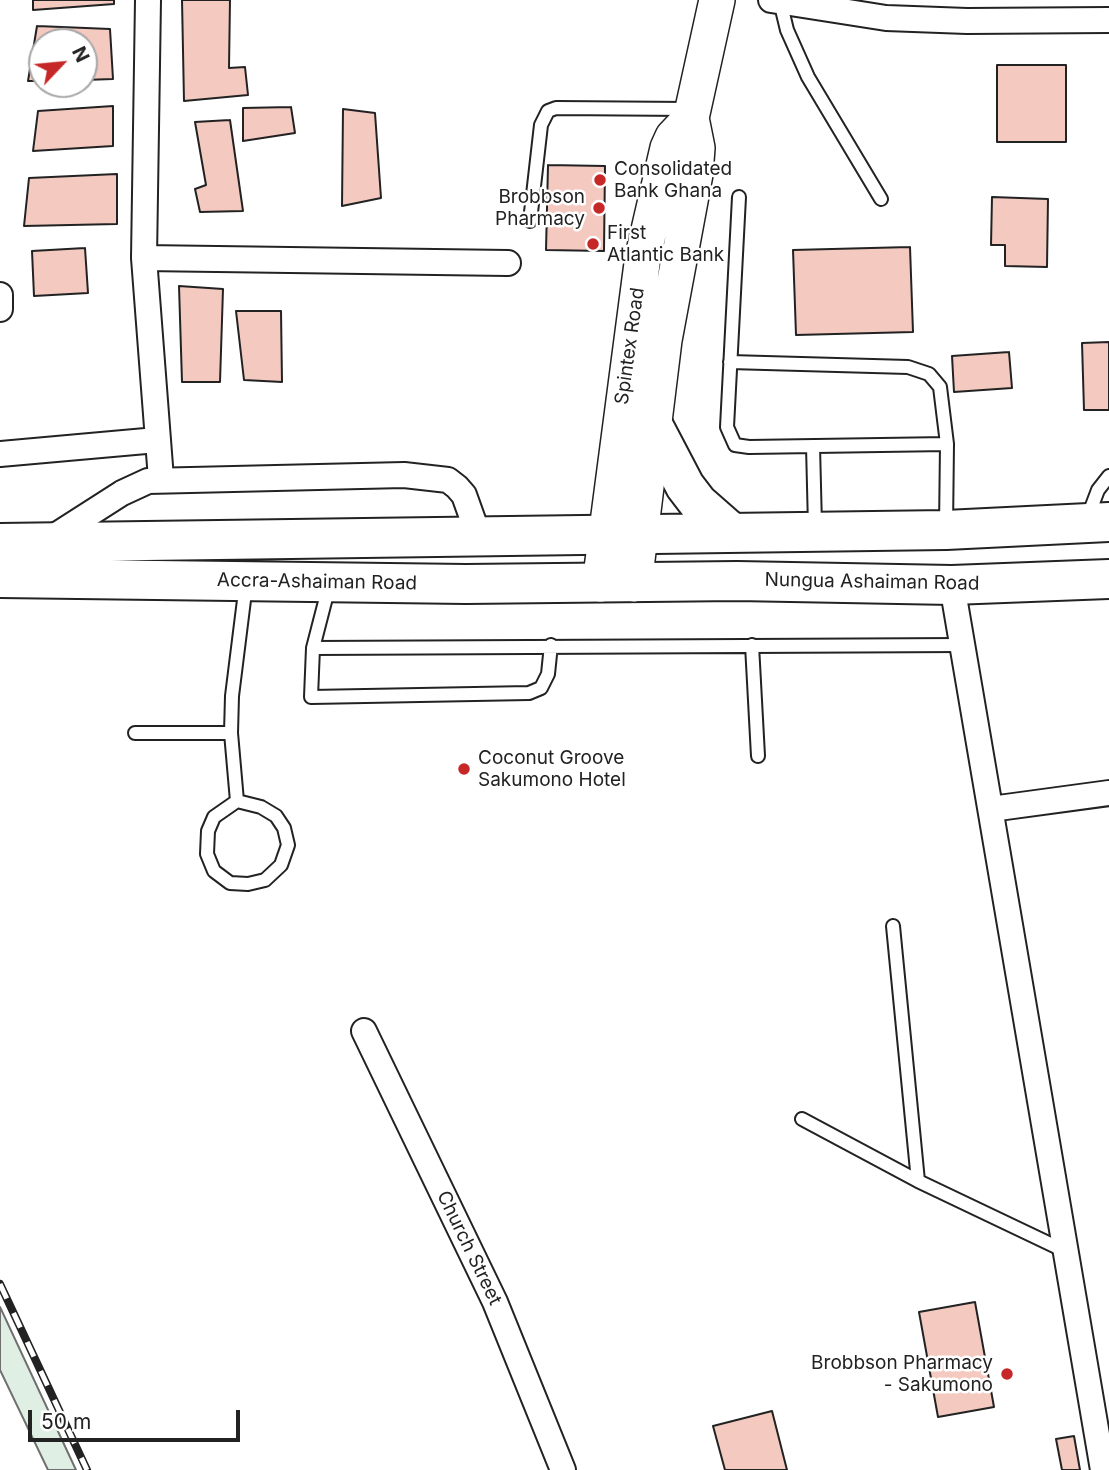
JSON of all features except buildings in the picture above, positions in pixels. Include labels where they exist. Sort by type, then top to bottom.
[{"type":"main road","name":"Spintex Road","points":[[623,534],[652,423],[674,282],[695,174],[697,148],[692,113],[717,0]]},
{"type":"main road","name":"Spintex Road","points":[[617,584],[643,256],[668,148],[692,113]]},
{"type":"main road","points":[[652,423],[685,486],[698,503],[731,532]]},
{"type":"main road","points":[[0,543],[946,530],[1098,522]]},
{"type":"main road","name":"Accra-Ashaiman Road","points":[[0,578],[617,584]]},
{"type":"main road","name":"Nungua Ashaiman Road","points":[[617,584],[737,581],[952,585],[1109,579]]},
{"type":"street","points":[[148,0],[144,258],[161,479]]},
{"type":"street","points":[[775,1],[886,18],[967,21],[1109,20]]},
{"type":"street","points":[[144,258],[508,263]]},
{"type":"street","points":[[0,295],[0,309]]},
{"type":"street","points":[[0,454],[157,440]]},
{"type":"street","points":[[46,542],[122,493],[148,481],[404,475],[448,480],[464,495],[480,537]]},
{"type":"street","points":[[952,585],[1103,1470]]},
{"type":"street","points":[[991,809],[1109,793]]},
{"type":"street","name":"Church Street","points":[[364,1031],[495,1301],[563,1470]]},
{"type":"lane","points":[[775,1],[808,77],[881,198]]},
{"type":"lane","points":[[530,221],[541,125],[548,111],[556,108],[692,113]]},
{"type":"lane","points":[[739,197],[727,427],[735,445],[947,444]]},
{"type":"lane","points":[[730,362],[908,368],[929,374],[940,387],[947,444],[946,530]]},
{"type":"lane","points":[[813,446],[815,531]]},
{"type":"lane","points":[[1098,522],[1098,490],[1109,476]]},
{"type":"lane","points":[[237,801],[231,733],[235,654],[246,581]]},
{"type":"lane","points":[[330,582],[313,648],[311,697],[529,694],[541,688],[548,674],[551,645]]},
{"type":"lane","points":[[752,645],[758,756]]},
{"type":"lane","points":[[313,648],[963,645]]},
{"type":"lane","points":[[135,733],[231,733]]},
{"type":"lane","points":[[237,801],[261,807],[275,816],[284,828],[288,845],[281,865],[265,880],[248,884],[230,883],[214,871],[206,854],[208,831],[214,817],[237,801]]},
{"type":"lane","points":[[893,926],[918,1181]]},
{"type":"lane","points":[[802,1119],[918,1181],[1068,1253]]},
{"type":"green space","points":[[0,1307],[76,1470],[48,1470],[0,1370]]},
{"type":"railway","points":[[0,1284],[87,1470]]},
{"type":"place","name":"Consolidated Bank Ghana","points":[[600,180]]},
{"type":"place","name":"Brobbson Pharmacy","points":[[599,208]]},
{"type":"place","name":"First Atlantic Bank","points":[[593,244]]},
{"type":"place","name":"Coconut Groove Sakumono Hotel","points":[[464,769]]},
{"type":"place","name":"Brobbson Pharmacy - Sakumono","points":[[1007,1374]]}]
